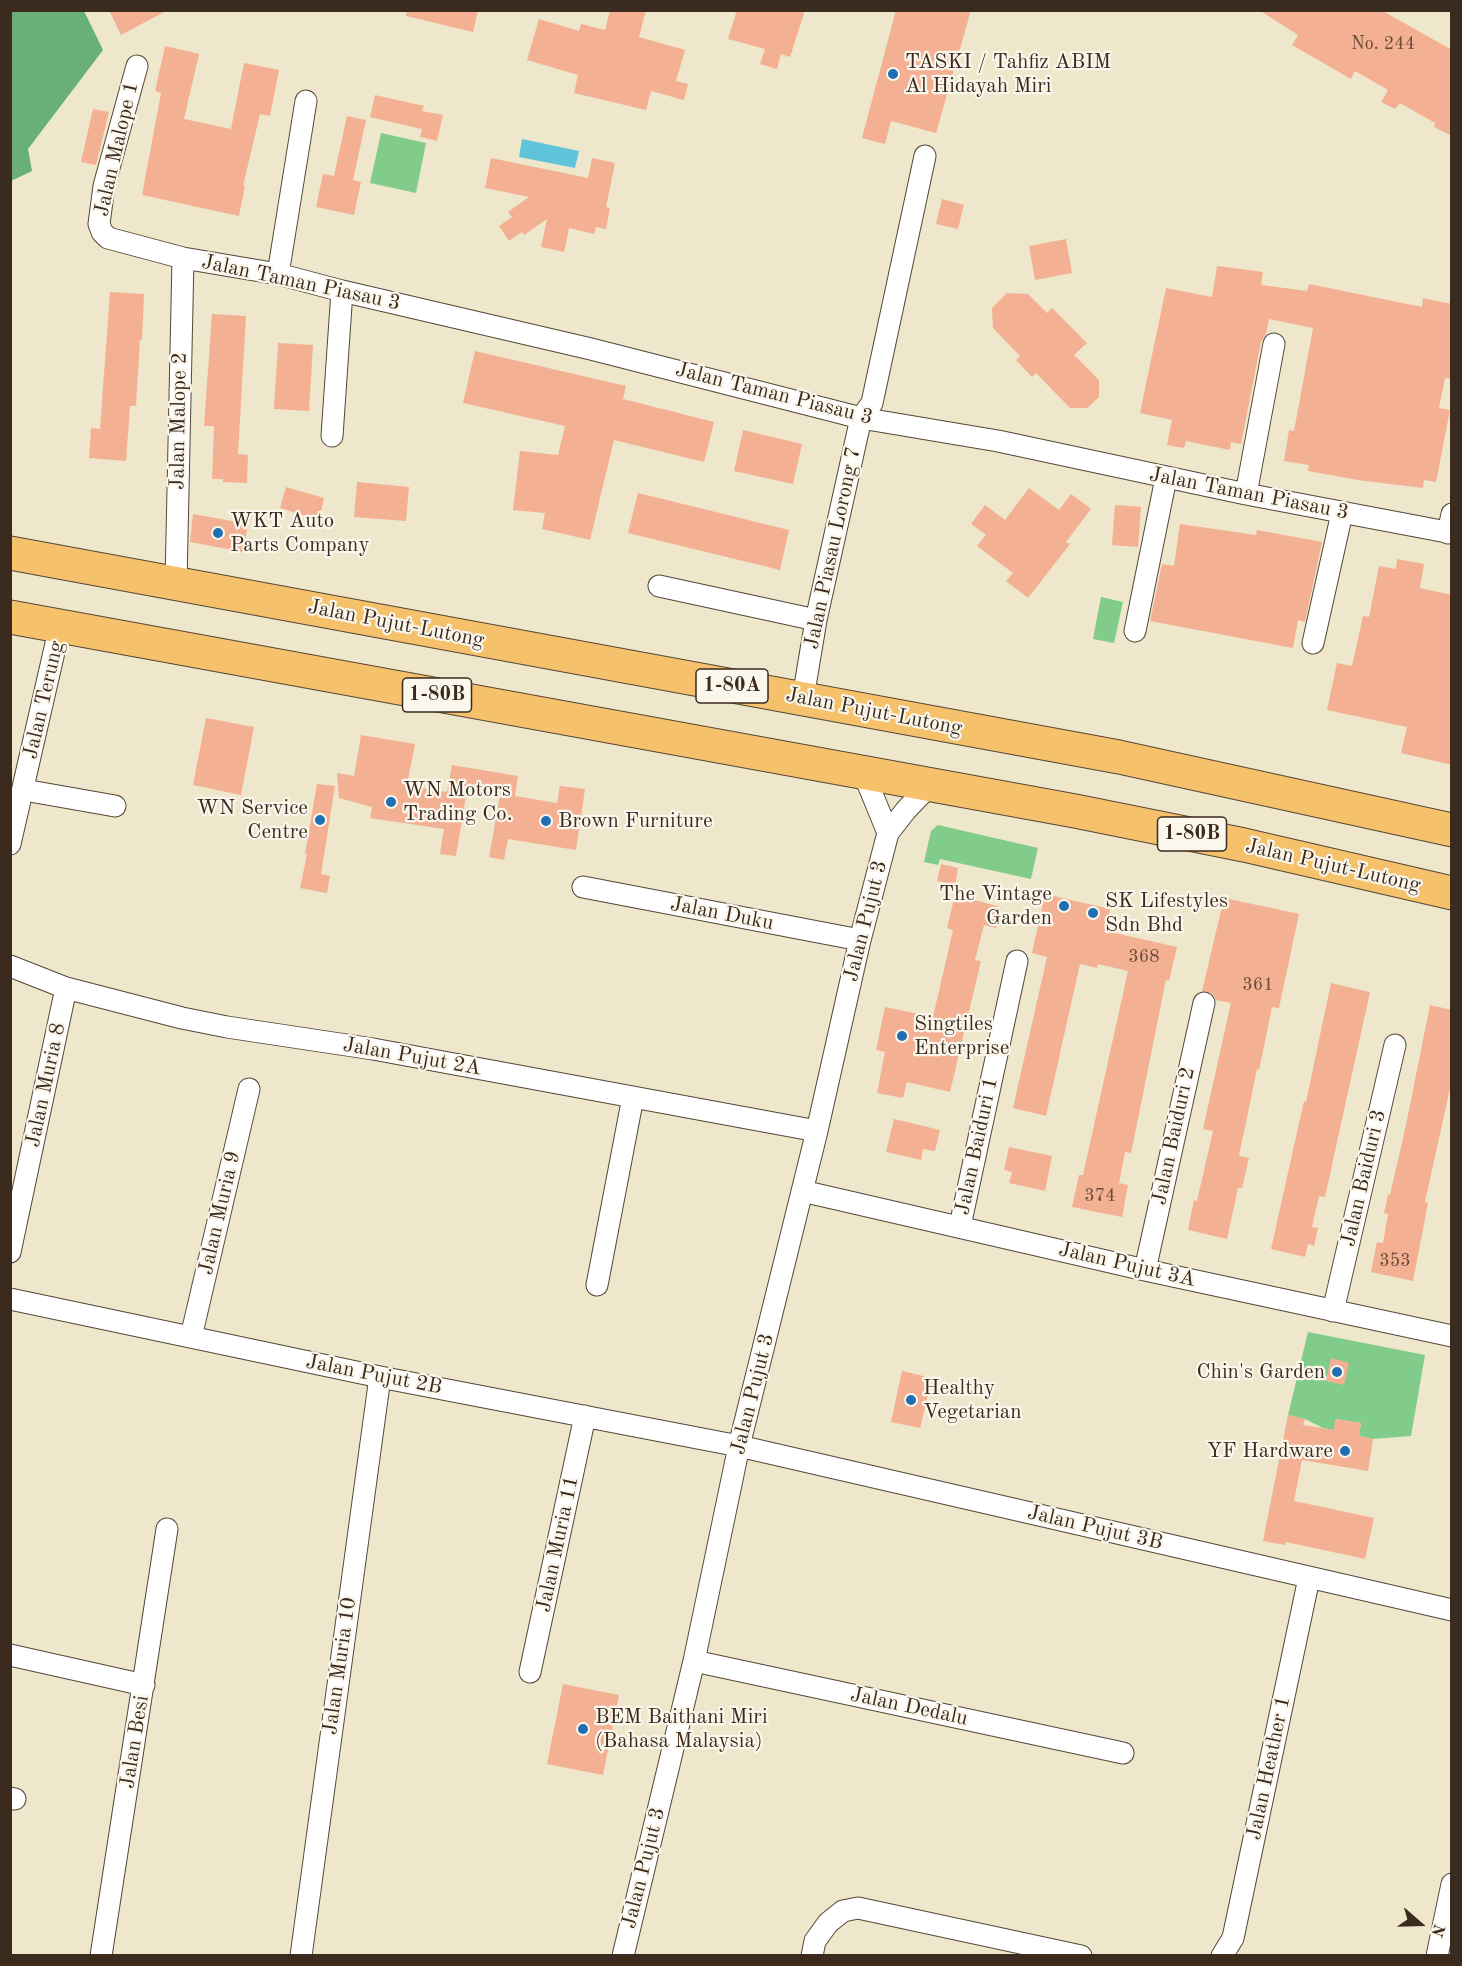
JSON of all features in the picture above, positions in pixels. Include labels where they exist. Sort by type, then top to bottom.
[{"type":"highway","name":"Jalan Pujut-Lutong","points":[[10,553],[1119,757],[1452,830]]},
{"type":"highway","name":"Jalan Pujut-Lutong","points":[[10,617],[863,772],[1244,844],[1452,893]]},
{"type":"street","name":"Jalan Malope 1","points":[[102,232],[99,224],[104,186],[136,66]]},
{"type":"street","points":[[278,274],[306,101]]},
{"type":"street","name":"Jalan Piasau Lorong 7","points":[[803,698],[816,621],[861,418],[872,403],[925,156]]},
{"type":"street","name":"Jalan Taman Piasau 3","points":[[102,232],[108,238],[183,258],[278,274],[591,349],[861,418],[998,441],[1342,513],[1450,526]]},
{"type":"street","name":"Jalan Malope 2","points":[[176,583],[183,258]]},
{"type":"street","points":[[332,436],[342,291]]},
{"type":"street","points":[[1246,494],[1274,344]]},
{"type":"street","points":[[1135,631],[1166,478]]},
{"type":"street","points":[[1313,644],[1342,513]]},
{"type":"street","points":[[658,586],[816,621]]},
{"type":"street","name":"Jalan Terung","points":[[10,844],[60,626]]},
{"type":"street","name":"Jalan Pujut 3","points":[[863,772],[888,833]]},
{"type":"street","name":"Jalan Pujut 3","points":[[623,1956],[694,1661],[740,1446],[817,1131],[860,940],[888,833],[930,785]]},
{"type":"street","points":[[24,790],[115,806]]},
{"type":"street","name":"Jalan Duku","points":[[583,887],[860,940]]},
{"type":"street","name":"Jalan Baiduri 1","points":[[960,1226],[1017,961]]},
{"type":"street","name":"Jalan Pujut 2A","points":[[10,966],[66,988],[215,1024],[373,1049],[817,1131]]},
{"type":"street","name":"Jalan Muria 8","points":[[10,1252],[66,988]]},
{"type":"street","name":"Jalan Baiduri 2","points":[[1145,1270],[1204,1003]]},
{"type":"street","name":"Jalan Baiduri 3","points":[[1333,1311],[1395,1044]]},
{"type":"street","name":"Jalan Muria 9","points":[[190,1337],[249,1089]]},
{"type":"street","points":[[597,1285],[633,1097]]},
{"type":"street","name":"Jalan Pujut 3A","points":[[802,1191],[1145,1270],[1452,1336]]},
{"type":"street","name":"Jalan Pujut 2B","points":[[10,1299],[380,1377],[740,1446]]},
{"type":"street","name":"Jalan Muria 10","points":[[301,1956],[380,1377]]},
{"type":"street","name":"Jalan Muria 11","points":[[530,1672],[585,1416]]},
{"type":"street","name":"Jalan Pujut 3B","points":[[740,1446],[1452,1610]]},
{"type":"street","name":"Jalan Besi","points":[[101,1956],[166,1529]]},
{"type":"street","name":"Jalan Heather 1","points":[[1222,1956],[1233,1938],[1309,1578]]},
{"type":"street","points":[[10,1655],[144,1685]]},
{"type":"street","name":"Jalan Dedalu","points":[[694,1661],[1123,1753]]},
{"type":"street","points":[[1437,1956],[1452,1884]]},
{"type":"street","points":[[812,1956],[815,1941],[828,1923],[843,1911],[858,1908],[1081,1956]]},
{"type":"green space","points":[[11,10],[84,11],[103,50],[28,149],[32,171],[11,181]]},
{"type":"green space","points":[[381,133],[426,143],[416,193],[370,183]]},
{"type":"green space","points":[[1101,597],[1123,602],[1114,643],[1093,639]]},
{"type":"green space","points":[[938,825],[1038,848],[1031,879],[940,859],[938,865],[924,862],[931,831]]},
{"type":"green space","points":[[1308,1332],[1425,1355],[1411,1436],[1373,1439],[1359,1436],[1361,1423],[1336,1419],[1334,1430],[1288,1415]]},
{"type":"water","points":[[522,139],[579,151],[575,168],[519,157]]},
{"type":"building","points":[[109,10],[168,10],[121,35]]},
{"type":"building","points":[[407,10],[478,10],[473,32],[406,16]]},
{"type":"building","points":[[610,10],[646,10],[639,37],[685,50],[676,81],[688,84],[684,100],[651,91],[646,110],[574,93],[578,75],[527,60],[539,19],[579,31],[581,24],[605,30]]},
{"type":"building","points":[[737,10],[805,10],[790,57],[781,54],[777,69],[760,64],[765,49],[728,39]]},
{"type":"building","name":"TASKI / Tahfiz ABIM Al Hidayah Miri","points":[[896,10],[971,10],[936,133],[891,121],[885,144],[862,138]]},
{"type":"building","points":[[1259,10],[1381,10],[1452,50],[1452,136],[1434,127],[1435,123],[1400,103],[1395,109],[1381,102],[1388,90],[1355,71],[1351,79],[1292,45],[1298,35]]},
{"type":"building","points":[[165,46],[199,54],[184,119],[231,129],[244,63],[279,70],[270,116],[260,114],[243,186],[245,186],[239,216],[142,195],[161,93],[155,91]]},
{"type":"building","points":[[375,95],[424,106],[422,111],[443,115],[437,141],[420,137],[422,129],[370,117]]},
{"type":"building","points":[[93,109],[109,112],[96,165],[81,162]]},
{"type":"building","points":[[347,116],[366,120],[353,180],[361,182],[354,215],[316,207],[323,174],[334,176]]},
{"type":"building","points":[[491,158],[588,178],[592,158],[615,163],[606,207],[610,208],[606,229],[596,227],[594,234],[569,228],[564,252],[541,247],[547,219],[524,235],[522,232],[509,241],[499,226],[512,217],[508,212],[529,197],[485,188]]},
{"type":"building","points":[[942,199],[964,205],[958,229],[936,224]]},
{"type":"building","points":[[1066,239],[1072,273],[1035,280],[1029,246]]},
{"type":"building","points":[[1217,266],[1263,272],[1261,285],[1307,291],[1309,284],[1422,307],[1423,298],[1452,304],[1452,379],[1445,378],[1439,408],[1450,410],[1436,482],[1424,480],[1423,488],[1358,480],[1308,471],[1309,465],[1284,461],[1289,430],[1294,431],[1313,328],[1269,319],[1266,334],[1261,342],[1241,444],[1231,442],[1230,450],[1186,441],[1184,448],[1167,445],[1172,420],[1140,413],[1166,288],[1212,297]]},
{"type":"building","points":[[110,292],[144,294],[136,406],[130,406],[126,461],[89,458],[91,428],[100,429]]},
{"type":"building","points":[[1007,293],[1028,294],[1047,313],[1052,308],[1087,343],[1074,355],[1099,380],[1099,397],[1087,408],[1070,408],[1036,373],[1032,377],[1016,360],[1020,356],[993,328],[992,308]]},
{"type":"building","points":[[212,314],[246,316],[238,454],[248,455],[247,483],[212,479],[214,426],[204,426]]},
{"type":"building","points":[[278,343],[313,345],[309,411],[274,409]]},
{"type":"building","points":[[475,351],[626,386],[623,399],[714,422],[704,462],[614,440],[590,540],[542,529],[545,513],[513,510],[520,451],[558,455],[565,426],[463,403]]},
{"type":"building","points":[[743,430],[802,444],[793,484],[734,471]]},
{"type":"building","points":[[357,482],[409,487],[406,521],[354,517]]},
{"type":"building","points":[[286,487],[324,498],[319,520],[280,508]]},
{"type":"building","points":[[1029,488],[1059,510],[1071,494],[1091,509],[1066,542],[1070,544],[1028,598],[1006,581],[1013,573],[977,546],[986,535],[971,524],[985,505],[1005,520]]},
{"type":"building","points":[[638,493],[789,530],[780,570],[628,533]]},
{"type":"building","points":[[1115,505],[1141,507],[1138,547],[1112,545]]},
{"type":"building","name":"WKT Auto Parts Company","points":[[193,514],[248,524],[243,552],[190,542]]},
{"type":"building","points":[[1180,524],[1256,535],[1257,530],[1322,542],[1305,622],[1298,620],[1293,648],[1150,621],[1162,564],[1174,566]]},
{"type":"building","points":[[1397,559],[1424,564],[1420,588],[1452,595],[1452,765],[1401,753],[1407,727],[1327,710],[1337,663],[1352,666],[1363,616],[1369,617],[1379,566],[1396,569]]},
{"type":"building","points":[[206,718],[254,727],[241,795],[193,785]]},
{"type":"building","points":[[361,735],[415,744],[407,785],[447,792],[452,765],[518,776],[515,796],[557,803],[560,786],[585,789],[576,850],[508,839],[504,860],[489,857],[501,790],[468,784],[456,856],[440,854],[444,829],[370,818],[372,807],[339,798],[337,773],[354,776]]},
{"type":"building","name":"WN Service Centre","points":[[317,784],[335,786],[321,874],[330,876],[327,893],[300,888]]},
{"type":"building","points":[[941,864],[958,868],[955,885],[937,881]]},
{"type":"building","points":[[1045,894],[1110,909],[1106,931],[1177,947],[1169,981],[1166,980],[1131,1153],[1125,1152],[1119,1183],[1128,1185],[1122,1217],[1072,1207],[1079,1175],[1083,1175],[1128,971],[1098,964],[1097,968],[1080,964],[1046,1116],[1013,1108],[1047,957],[1032,953]]},
{"type":"building","points":[[955,895],[1001,907],[996,928],[984,925],[975,960],[981,961],[950,1092],[907,1082],[903,1098],[877,1093],[885,1052],[876,1050],[885,1007],[933,1017],[953,930],[947,928]]},
{"type":"building","points":[[1224,898],[1299,914],[1279,1008],[1272,1007],[1259,1070],[1257,1069],[1239,1156],[1249,1158],[1242,1188],[1238,1188],[1227,1239],[1188,1230],[1213,1131],[1203,1129],[1231,1003],[1216,1000],[1212,993],[1202,991]]},
{"type":"building","points":[[1331,983],[1370,992],[1325,1197],[1319,1196],[1312,1227],[1318,1228],[1314,1246],[1308,1244],[1305,1257],[1271,1249]]},
{"type":"building","points":[[1430,1005],[1452,1010],[1452,1079],[1425,1202],[1428,1203],[1413,1281],[1371,1272],[1377,1242],[1383,1243],[1388,1214],[1384,1213],[1406,1125]]},
{"type":"building","points":[[894,1119],[940,1130],[935,1151],[923,1149],[921,1160],[886,1152]]},
{"type":"building","points":[[1009,1147],[1052,1156],[1045,1191],[1009,1183],[1012,1172],[1004,1170]]},
{"type":"building","name":"Chin's Garden","points":[[1331,1358],[1349,1363],[1344,1385],[1326,1381]]},
{"type":"building","name":"Healthy Vegetarian","points":[[902,1371],[932,1378],[920,1428],[891,1422]]},
{"type":"building","points":[[1288,1415],[1305,1419],[1303,1425],[1334,1430],[1335,1419],[1361,1423],[1359,1436],[1373,1439],[1368,1471],[1302,1460],[1294,1501],[1374,1518],[1365,1559],[1286,1542],[1285,1545],[1263,1541]]},
{"type":"building","name":"BEM Baithani Miri (Bahasa Malaysia)","points":[[563,1684],[619,1695],[603,1775],[547,1764]]},
{"type":"place","name":"TASKI / Tahfiz ABIM Al Hidayah Miri","points":[[893,74]]},
{"type":"place","name":"WKT Auto Parts Company","points":[[218,533]]},
{"type":"place","name":"WN Motors Trading Co.","points":[[391,802]]},
{"type":"place","name":"WN Service Centre","points":[[320,820]]},
{"type":"place","name":"Brown Furniture","points":[[546,821]]},
{"type":"place","name":"The Vintage Garden","points":[[1064,906]]},
{"type":"place","name":"SK Lifestyles Sdn Bhd","points":[[1093,913]]},
{"type":"place","name":"Singtiles Enterprise","points":[[902,1036]]},
{"type":"place","name":"Chin's Garden","points":[[1337,1372]]},
{"type":"place","name":"Healthy Vegetarian","points":[[911,1400]]},
{"type":"place","name":"YF Hardware","points":[[1345,1451]]},
{"type":"place","name":"BEM Baithani Miri (Bahasa Malaysia)","points":[[583,1729]]}]
